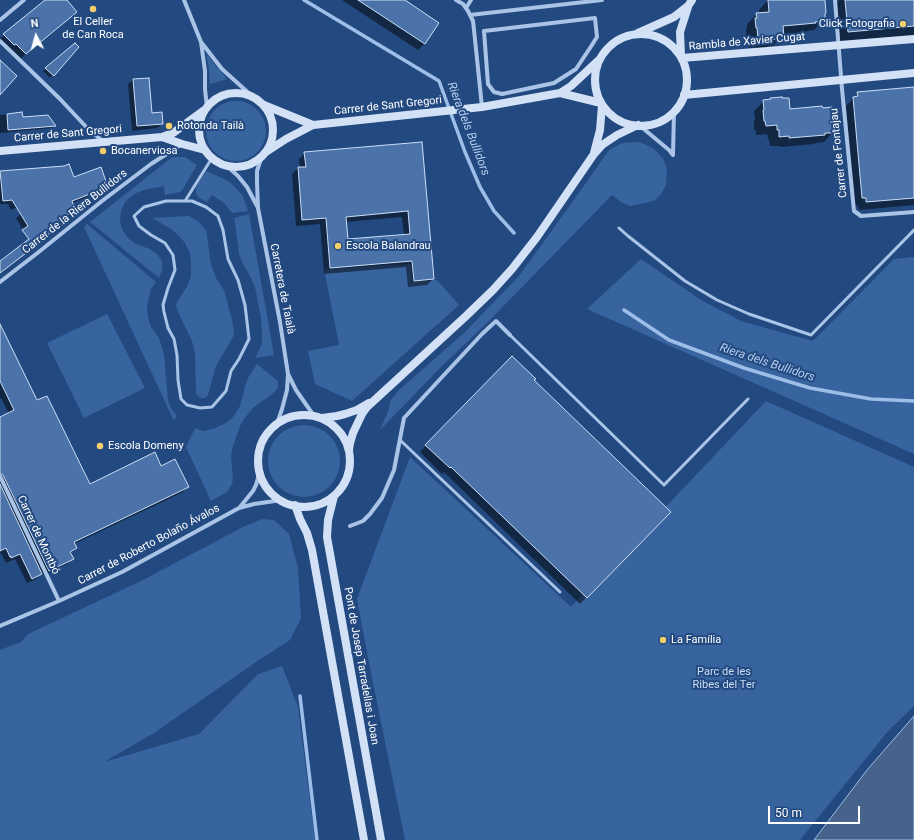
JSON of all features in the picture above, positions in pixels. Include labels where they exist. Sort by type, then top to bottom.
[{"type":"main road","points":[[635,35],[648,35],[662,39],[674,48],[681,57],[687,75],[684,95],[674,112],[668,117],[651,124],[629,124],[611,115],[602,104],[597,94],[595,81],[596,68],[607,49],[614,43],[622,38],[635,35],[674,17],[690,3]]},
{"type":"main road","points":[[681,57],[680,32],[690,3]]},
{"type":"main road","name":"Rambla de Xavier Cugat","points":[[681,57],[914,39]]},
{"type":"main road","name":"Carrer de Sant Gregori","points":[[264,154],[286,139],[313,125],[482,107],[560,92],[571,86],[600,59]]},
{"type":"main road","points":[[684,95],[914,73]]},
{"type":"main road","name":"Carrer de Sant Gregori","points":[[560,92],[602,104]]},
{"type":"main road","points":[[237,93],[253,97],[263,104],[271,118],[273,128],[272,139],[264,154],[255,162],[240,167],[227,166],[220,164],[204,150],[200,139],[199,128],[205,109],[214,100],[224,95],[237,93]]},
{"type":"main road","name":"Carrer de Sant Gregori","points":[[263,104],[313,125]]},
{"type":"main road","points":[[594,154],[600,130],[602,104]]},
{"type":"main road","name":"Carrer de Sant Gregori","points":[[0,151],[162,137],[173,133],[205,109]]},
{"type":"main road","points":[[349,450],[344,437],[339,430],[328,421],[308,415],[295,416],[282,420],[270,430],[261,445],[258,462],[265,485],[275,496],[282,500],[295,505],[305,506],[316,505],[334,496],[344,485],[349,472],[350,443],[362,414],[373,401],[493,290],[512,269],[537,237],[594,154],[602,145],[617,135],[638,125]]},
{"type":"main road","name":"Carrer de Sant Gregori","points":[[162,137],[204,150]]},
{"type":"main road","points":[[318,417],[345,414],[357,410],[373,401]]},
{"type":"main road","name":"Pont de Josep Tarradellas i Joan","points":[[334,496],[328,520],[328,537],[381,840]]},
{"type":"main road","points":[[295,505],[307,533],[312,550],[364,840]]},
{"type":"street","points":[[1,18],[24,0]]},
{"type":"street","points":[[184,0],[201,42],[205,71],[205,109]]},
{"type":"street","points":[[456,0],[466,8],[472,21],[482,107]]},
{"type":"street","points":[[466,8],[471,0]]},
{"type":"street","points":[[470,16],[602,0]]},
{"type":"street","points":[[834,0],[841,80]]},
{"type":"street","points":[[595,18],[597,37],[576,69],[554,83],[502,94],[494,92],[488,84],[484,31],[595,18]]},
{"type":"street","points":[[0,41],[60,99],[90,131],[103,142]]},
{"type":"street","points":[[201,42],[222,69],[253,97]]},
{"type":"street","name":"Carrer de Fontajau","points":[[841,80],[854,211],[861,216],[914,212]]},
{"type":"street","points":[[638,125],[673,155],[674,112]]},
{"type":"street","name":"Carrer de la Riera Bullidors","points":[[0,282],[114,192],[151,164],[182,144]]},
{"type":"street","name":"Carretera de Taialà","points":[[264,154],[257,171],[258,208],[280,322],[288,374],[287,390],[277,424]]},
{"type":"street","name":"Carretera de Taialà","points":[[227,166],[247,187],[258,208]]},
{"type":"street","points":[[350,526],[363,521],[382,498],[394,470],[404,418],[482,334],[496,321],[510,335]]},
{"type":"street","name":"Carretera de Taialà","points":[[288,374],[296,390],[318,417]]},
{"type":"street","name":"Carrer de Roberto Bolaño Ávalos","points":[[239,508],[253,491],[260,471]]},
{"type":"street","name":"Carrer de Montbó","points":[[0,476],[59,601]]},
{"type":"street","name":"Carrer de Roberto Bolaño Ávalos","points":[[0,626],[122,572],[239,508],[282,500]]},
{"type":"lane","points":[[185,201],[212,158]]},
{"type":"lane","points":[[166,201],[185,201],[192,201],[206,207],[218,216],[223,230],[228,259],[238,280],[245,305],[249,339],[231,371],[226,392],[212,407],[200,408],[187,405],[181,399],[174,339],[168,328],[163,305],[168,288],[176,270],[173,255],[165,243],[151,236],[139,226],[134,216],[144,208],[158,203],[166,201]]},
{"type":"lane","points":[[619,228],[685,281],[717,300],[749,314],[811,335],[914,230]]},
{"type":"lane","points":[[510,335],[664,485],[748,399]]},
{"type":"lane","points":[[400,440],[560,592]]},
{"type":"green space","points":[[206,53],[216,66],[227,79],[210,84]]},
{"type":"green space","points":[[230,101],[242,101],[253,106],[261,114],[266,125],[264,143],[253,156],[242,161],[230,161],[219,156],[211,148],[206,137],[206,125],[211,114],[219,106]]},
{"type":"green space","points":[[639,142],[653,148],[663,158],[667,170],[666,185],[661,194],[654,201],[630,206],[621,202],[612,195],[380,430],[389,409],[390,401],[398,391],[464,333],[519,276],[609,150],[622,143]]},
{"type":"green space","points":[[185,157],[197,165],[180,192],[165,195],[164,186],[144,190],[134,194],[125,202],[121,211],[120,222],[123,231],[129,239],[136,244],[150,249],[158,255],[162,261],[162,270],[159,278],[90,222],[171,158]]},
{"type":"green space","points":[[206,171],[231,183],[243,196],[248,211],[232,213],[224,203],[212,195],[207,202],[198,197],[196,187]]},
{"type":"green space","points":[[249,214],[274,355],[255,358],[262,344],[261,318],[255,287],[239,254],[234,218]]},
{"type":"green space","points":[[189,216],[199,222],[206,230],[211,264],[216,278],[224,290],[233,324],[234,335],[216,366],[208,395],[205,398],[201,398],[196,394],[195,354],[192,341],[176,306],[188,285],[191,275],[190,253],[185,243],[179,236],[171,229],[152,218]]},
{"type":"green space","points":[[87,224],[156,282],[151,289],[147,305],[148,318],[151,327],[159,338],[164,354],[168,401],[172,410],[177,416],[174,421],[84,227]]},
{"type":"green space","points":[[914,257],[914,454],[587,309],[641,259],[701,300],[741,321],[813,341],[894,259]]},
{"type":"green space","points":[[411,264],[412,281],[437,280],[459,305],[352,401],[315,384],[308,351],[339,345],[324,269]]},
{"type":"green space","points":[[107,314],[145,388],[84,418],[47,343]]},
{"type":"green space","points":[[257,364],[278,381],[277,389],[254,407],[244,419],[232,449],[232,484],[227,492],[211,501],[186,447],[195,428],[203,431],[213,429],[226,423],[234,416],[240,406],[249,376]]},
{"type":"green space","name":"Parc de les Ribes del Ter","points":[[766,401],[914,467],[914,706],[888,731],[800,840],[405,840],[357,599],[410,457],[571,607]]},
{"type":"green space","points":[[304,425],[324,431],[334,441],[340,461],[334,481],[324,491],[304,497],[284,491],[274,481],[268,461],[274,441],[284,431]]},
{"type":"green space","points":[[263,519],[274,520],[289,534],[298,568],[301,618],[290,640],[154,733],[104,762],[199,734],[258,674],[282,666],[298,707],[315,840],[0,840],[0,650],[21,642],[28,634],[141,581],[245,526]]},
{"type":"shaded area","points":[[914,716],[914,840],[814,840],[867,770]]},
{"type":"building","points":[[45,0],[67,0],[77,12],[26,54],[3,34]]},
{"type":"building","points":[[358,0],[405,0],[439,23],[425,44]]},
{"type":"building","points":[[768,0],[825,0],[825,21],[783,26],[784,37],[766,40],[766,38],[758,39],[755,18],[757,18],[756,13],[769,12]]},
{"type":"building","points":[[845,0],[914,0],[914,26],[848,32]]},
{"type":"building","points":[[75,43],[79,47],[54,76],[45,68]]},
{"type":"building","points":[[0,60],[17,76],[0,95]]},
{"type":"building","points":[[149,78],[152,113],[162,112],[163,124],[137,126],[133,79]]},
{"type":"building","points":[[914,87],[914,198],[866,202],[866,198],[862,198],[853,97],[858,96],[857,92]]},
{"type":"building","points":[[782,97],[789,98],[790,109],[822,106],[823,108],[832,107],[835,125],[834,133],[789,138],[789,136],[779,137],[777,125],[766,126],[764,121],[763,100]]},
{"type":"building","points":[[22,112],[23,117],[48,115],[56,126],[8,130],[7,114]]},
{"type":"building","points":[[422,142],[434,279],[414,281],[412,261],[330,268],[326,218],[302,220],[298,167],[306,167],[304,152]],"holes":[[[408,211],[410,234],[348,239],[346,217]]]},
{"type":"building","points":[[69,164],[74,177],[101,167],[108,187],[72,201],[76,212],[63,216],[66,222],[60,228],[42,238],[43,240],[0,273],[0,261],[29,239],[22,230],[28,226],[12,200],[3,201],[0,171],[64,166]]},
{"type":"building","points":[[0,324],[37,400],[47,396],[90,484],[155,452],[161,466],[175,459],[189,487],[74,542],[77,548],[70,552],[74,559],[49,571],[3,475],[0,473],[0,417],[14,410],[0,381]]},
{"type":"building","points":[[512,356],[536,379],[534,380],[671,512],[587,598],[451,467],[450,468],[425,445]]},
{"type":"building","points":[[0,484],[42,574],[32,579],[20,554],[11,558],[6,548],[0,551]]},
{"type":"waterway","name":"Riera dels Bullidors","points":[[304,0],[439,81],[465,152],[480,187],[494,211],[514,233]]},
{"type":"waterway","name":"Riera dels Bullidors","points":[[624,310],[669,340],[744,368],[810,388],[871,399],[914,401]]},
{"type":"waterway","points":[[300,696],[317,840]]},
{"type":"place","name":"El Celler de Can Roca","points":[[93,9]]},
{"type":"place","name":"Click Fotografia","points":[[903,24]]},
{"type":"place","name":"Rotonda Tailà","points":[[169,126]]},
{"type":"place","name":"Bocanerviosa","points":[[103,151]]},
{"type":"place","name":"Escola Balandrau","points":[[338,246]]},
{"type":"place","name":"Escola Domeny","points":[[100,446]]},
{"type":"place","name":"La Família","points":[[663,640]]}]
